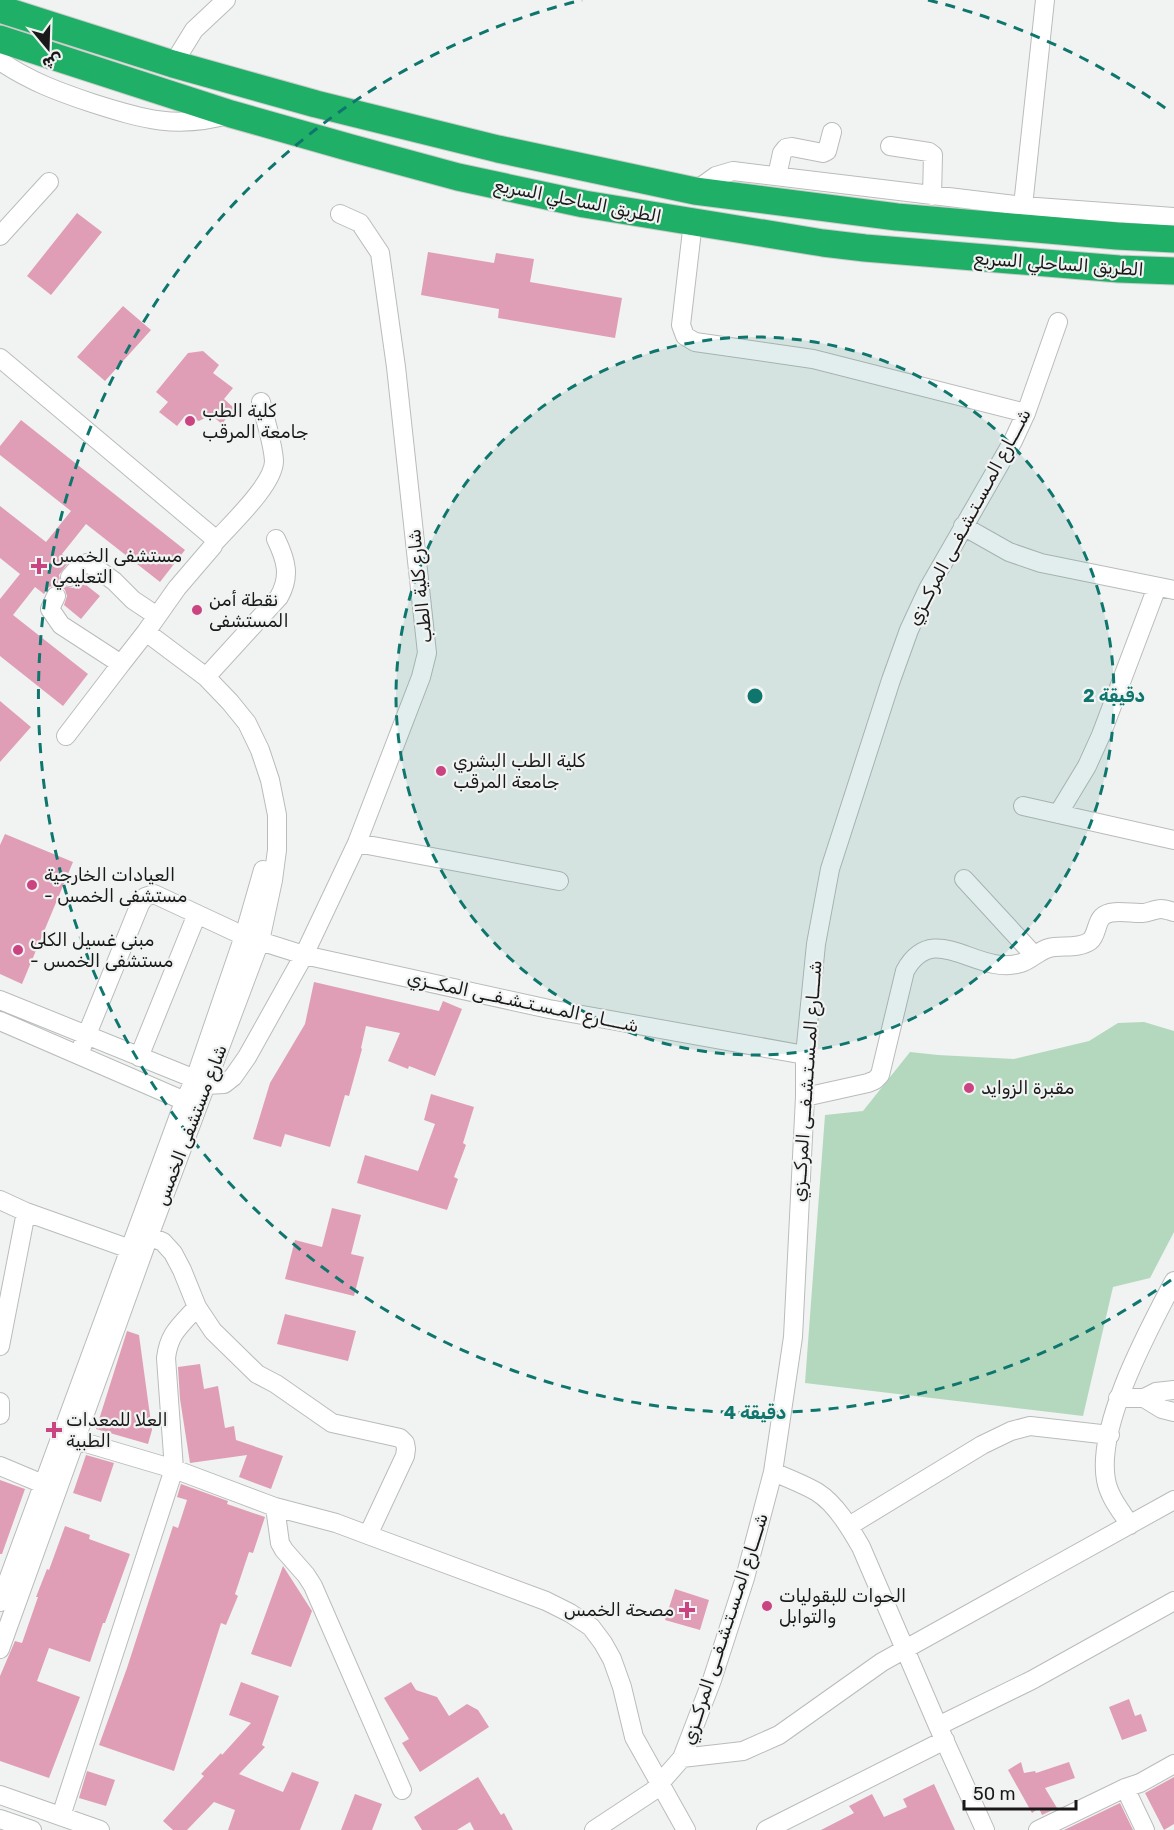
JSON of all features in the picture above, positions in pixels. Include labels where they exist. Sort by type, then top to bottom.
[{"type":"highway","name":"الطريق الساحلي السريع","points":[[0,9],[173,64],[316,104],[487,147],[695,191],[897,217],[1174,239]]},
{"type":"highway","name":"الطريق الساحلي السريع","points":[[0,39],[231,114],[459,177],[584,204],[866,248],[1096,268],[1174,271]]},
{"type":"street","points":[[173,64],[194,30],[226,0]]},
{"type":"street","points":[[1023,207],[1044,0]]},
{"type":"street","points":[[0,61],[33,82],[146,120],[189,122],[231,114]]},
{"type":"street","points":[[777,176],[783,150],[792,147],[823,153],[827,151],[832,132]]},
{"type":"street","points":[[890,146],[929,152],[933,155],[932,196]]},
{"type":"street","points":[[695,191],[710,179],[733,171],[1023,207],[1174,217]]},
{"type":"street","points":[[0,236],[49,182]]},
{"type":"street","name":"شارع كلية الطب","points":[[201,1082],[224,1084],[233,1077],[247,1057],[304,955],[357,843],[421,677],[427,653],[396,367],[380,253],[360,223],[340,213]]},
{"type":"street","points":[[693,222],[681,325],[685,336],[695,342],[813,360],[1026,413]]},
{"type":"street","name":"شــــارع المـسـتـشـفــى المركــزي","points":[[594,1830],[661,1784],[682,1758],[712,1680],[745,1578],[773,1472],[793,1338],[805,1055],[816,944],[830,869],[909,630],[928,589],[1000,464],[1026,413],[1058,322]]},
{"type":"street","points":[[0,358],[210,533],[215,542]]},
{"type":"street","points":[[66,736],[215,542],[266,485],[273,470],[273,453],[261,402]]},
{"type":"street","points":[[963,526],[1009,552],[1041,563],[1166,589],[1087,766],[1058,814]]},
{"type":"street","points":[[206,677],[279,597],[286,580],[287,565],[276,539]]},
{"type":"street","points":[[70,577],[82,565],[90,564],[114,581],[133,600],[157,616]]},
{"type":"street","points":[[56,596],[50,609],[61,626],[121,664]]},
{"type":"street","name":"شارع مستشفى الخمس","points":[[0,1602],[130,1249],[201,1082],[273,880],[277,850],[277,815],[270,780],[260,750],[247,723],[206,677],[143,636]]},
{"type":"street","name":"شارع مستشفى الخمس","points":[[143,636],[201,687],[222,709],[237,729],[250,754],[260,783],[265,816],[266,849],[252,939]]},
{"type":"street","points":[[1023,806],[1174,840]]},
{"type":"street","points":[[357,843],[559,881]]},
{"type":"street","points":[[964,879],[1034,955]]},
{"type":"street","name":"شــــارع المـسـتـشـفــى المكــزي","points":[[87,1035],[142,900],[154,894],[252,939],[304,955],[549,1009],[805,1055]]},
{"type":"street","points":[[805,1097],[868,1083],[880,1075],[905,971],[911,960],[921,951],[932,948],[947,949],[984,963],[1012,965],[1022,963],[1051,948],[1089,942],[1100,918],[1110,913],[1145,914],[1159,909],[1174,912]]},
{"type":"street","points":[[139,1057],[197,914]]},
{"type":"street","points":[[0,1000],[201,1082]]},
{"type":"street","points":[[0,1021],[191,1104]]},
{"type":"street","points":[[80,1054],[87,1035]]},
{"type":"street","name":"شارع مستشفى الخمس","points":[[0,1649],[149,1236],[191,1104]]},
{"type":"street","points":[[0,1200],[26,1212],[130,1249]]},
{"type":"street","points":[[0,1346],[26,1212]]},
{"type":"street","points":[[149,1236],[163,1242],[173,1253],[197,1307],[213,1331],[256,1374],[276,1384],[324,1419],[342,1426],[395,1436],[405,1443],[405,1456],[368,1534]]},
{"type":"street","points":[[1130,1525],[1116,1503],[1106,1479],[1105,1463],[1110,1435],[1118,1398],[1168,1305],[1174,1281]]},
{"type":"street","points":[[61,1816],[174,1469],[166,1358],[170,1339],[197,1307]]},
{"type":"street","points":[[1118,1398],[1144,1398],[1156,1392],[1174,1390]]},
{"type":"street","points":[[1144,1398],[1161,1409],[1174,1412]]},
{"type":"street","points":[[0,1402],[0,1415]]},
{"type":"street","points":[[849,1526],[982,1445],[1011,1431],[1030,1426],[1110,1435]]},
{"type":"street","points":[[76,1440],[174,1469],[275,1507],[368,1534],[546,1601],[570,1613],[591,1628],[612,1659],[622,1687],[634,1737],[686,1830]]},
{"type":"street","points":[[0,1466],[43,1484]]},
{"type":"street","points":[[773,1472],[817,1492],[828,1500],[849,1526],[861,1547],[985,1830]]},
{"type":"street","points":[[682,1758],[743,1751],[779,1735],[855,1680],[906,1648],[1174,1500]]},
{"type":"street","points":[[275,1507],[280,1543],[313,1586],[402,1790]]},
{"type":"street","points":[[766,1830],[1174,1601]]},
{"type":"street","points":[[1038,1830],[1140,1783],[1174,1764]]},
{"type":"street","points":[[1125,1788],[1145,1830]]},
{"type":"street","points":[[0,1795],[100,1830]]},
{"type":"street","points":[[0,1819],[32,1830]]},
{"type":"green space","points":[[1144,1022],[1174,1031],[1174,1232],[1150,1278],[1113,1287],[1083,1416],[805,1383],[825,1115],[863,1111],[910,1052],[1014,1059],[1089,1041],[1118,1023]]},
{"type":"building","points":[[77,213],[102,232],[51,295],[27,276]]},
{"type":"building","points":[[428,252],[494,263],[496,253],[534,259],[530,282],[622,298],[615,338],[498,318],[499,309],[421,295]]},
{"type":"building","points":[[123,306],[151,330],[105,381],[77,357]]},
{"type":"building","points":[[203,351],[219,365],[213,373],[233,388],[224,399],[234,408],[222,424],[211,415],[199,421],[185,416],[177,426],[159,412],[168,402],[156,392],[188,353]]},
{"type":"building","name":"مستشفى الخمس التعليمي","points":[[21,420],[185,550],[160,582],[86,524],[62,554],[70,560],[59,575],[60,581],[63,586],[73,588],[81,581],[100,596],[81,619],[64,605],[67,596],[61,586],[49,587],[44,594],[35,587],[13,615],[88,674],[63,706],[0,656],[0,599],[20,574],[0,558],[0,506],[46,542],[71,511],[0,455],[0,446]]},
{"type":"building","points":[[0,701],[31,727],[0,762]]},
{"type":"building","name":"العيادات الخارجية - مستشفى الخمس","points":[[5,834],[73,862],[22,984],[0,974],[0,845]]},
{"type":"building","points":[[314,982],[439,1011],[443,1001],[462,1009],[435,1076],[388,1061],[400,1033],[366,1026],[349,1096],[345,1095],[330,1147],[285,1134],[281,1147],[253,1139],[270,1083],[305,1024]]},
{"type":"building","points":[[431,1094],[474,1107],[463,1143],[466,1145],[454,1177],[458,1179],[447,1210],[357,1183],[365,1155],[418,1171],[435,1124],[424,1120]]},
{"type":"building","points":[[332,1208],[361,1215],[351,1254],[364,1257],[354,1296],[285,1279],[295,1240],[322,1247]]},
{"type":"building","points":[[285,1314],[356,1331],[348,1361],[277,1344]]},
{"type":"building","points":[[127,1331],[139,1335],[152,1430],[148,1444],[96,1429]]},
{"type":"building","points":[[200,1364],[204,1389],[218,1386],[225,1428],[234,1426],[236,1440],[283,1456],[271,1489],[239,1477],[247,1455],[190,1463],[180,1399],[178,1367]]},
{"type":"building","points":[[86,1455],[114,1463],[101,1502],[73,1493]]},
{"type":"building","points":[[0,1480],[25,1489],[2,1554],[0,1554]]},
{"type":"building","points":[[181,1484],[265,1517],[253,1553],[249,1552],[235,1594],[238,1596],[226,1625],[221,1623],[174,1771],[99,1745],[127,1668],[173,1526],[178,1528],[187,1500],[177,1497]]},
{"type":"building","points":[[65,1526],[90,1535],[89,1539],[130,1554],[90,1662],[49,1648],[37,1681],[80,1697],[49,1778],[0,1761],[0,1676],[15,1641],[22,1643],[38,1597],[36,1597],[47,1569],[49,1570]]},
{"type":"building","points":[[283,1566],[312,1611],[291,1667],[251,1654]]},
{"type":"building","name":"مصحة الخمس","points":[[675,1589],[709,1600],[700,1630],[665,1620]]},
{"type":"building","points":[[241,1682],[279,1696],[262,1745],[265,1747],[239,1774],[283,1792],[292,1772],[319,1782],[300,1830],[228,1830],[235,1810],[214,1802],[187,1830],[173,1830],[163,1821],[204,1776],[201,1774],[251,1723],[229,1715]]},
{"type":"building","points":[[411,1682],[416,1690],[437,1697],[449,1716],[467,1704],[478,1710],[489,1727],[420,1772],[402,1743],[409,1739],[384,1698]]},
{"type":"building","points":[[1129,1699],[1135,1716],[1141,1714],[1147,1731],[1122,1740],[1109,1707]]},
{"type":"building","points":[[1021,1762],[1024,1773],[1035,1771],[1036,1773],[1069,1762],[1075,1778],[1045,1788],[1057,1808],[1042,1815],[1039,1808],[1032,1813],[1008,1770]]},
{"type":"building","points":[[87,1771],[115,1780],[106,1806],[79,1798]]},
{"type":"building","points":[[478,1777],[501,1815],[504,1813],[513,1830],[474,1830],[470,1822],[457,1830],[422,1830],[414,1817]]},
{"type":"building","points":[[1174,1777],[1174,1824],[1164,1830],[1145,1793]]},
{"type":"building","points":[[934,1784],[955,1830],[821,1830],[854,1813],[849,1806],[872,1794],[884,1817],[907,1807],[903,1799]]},
{"type":"building","points":[[355,1794],[382,1804],[372,1830],[341,1830]]},
{"type":"building","points":[[1120,1803],[1133,1830],[1064,1830]]},
{"type":"place","name":"كلية الطب جامعة المرقب","points":[[190,421]]},
{"type":"place","name":"مستشفى الخمس التعليمي","points":[[39,566]]},
{"type":"place","name":"نقطة أمن المستشفى","points":[[197,610]]},
{"type":"place","name":"كلية الطب البشري جامعة المرقب","points":[[441,771]]},
{"type":"place","name":"العيادات الخارجية - مستشفى الخمس","points":[[32,885]]},
{"type":"place","name":"مبنى غسيل الكلى - مستشفى الخمس","points":[[18,950]]},
{"type":"place","name":"مقبرة الزوايد","points":[[969,1088]]},
{"type":"place","name":"العلا للمعدات الطبية","points":[[54,1430]]},
{"type":"place","name":"الحوات للبقوليات والتوابل","points":[[767,1606]]},
{"type":"place","name":"مصحة الخمس","points":[[687,1610]]}]
